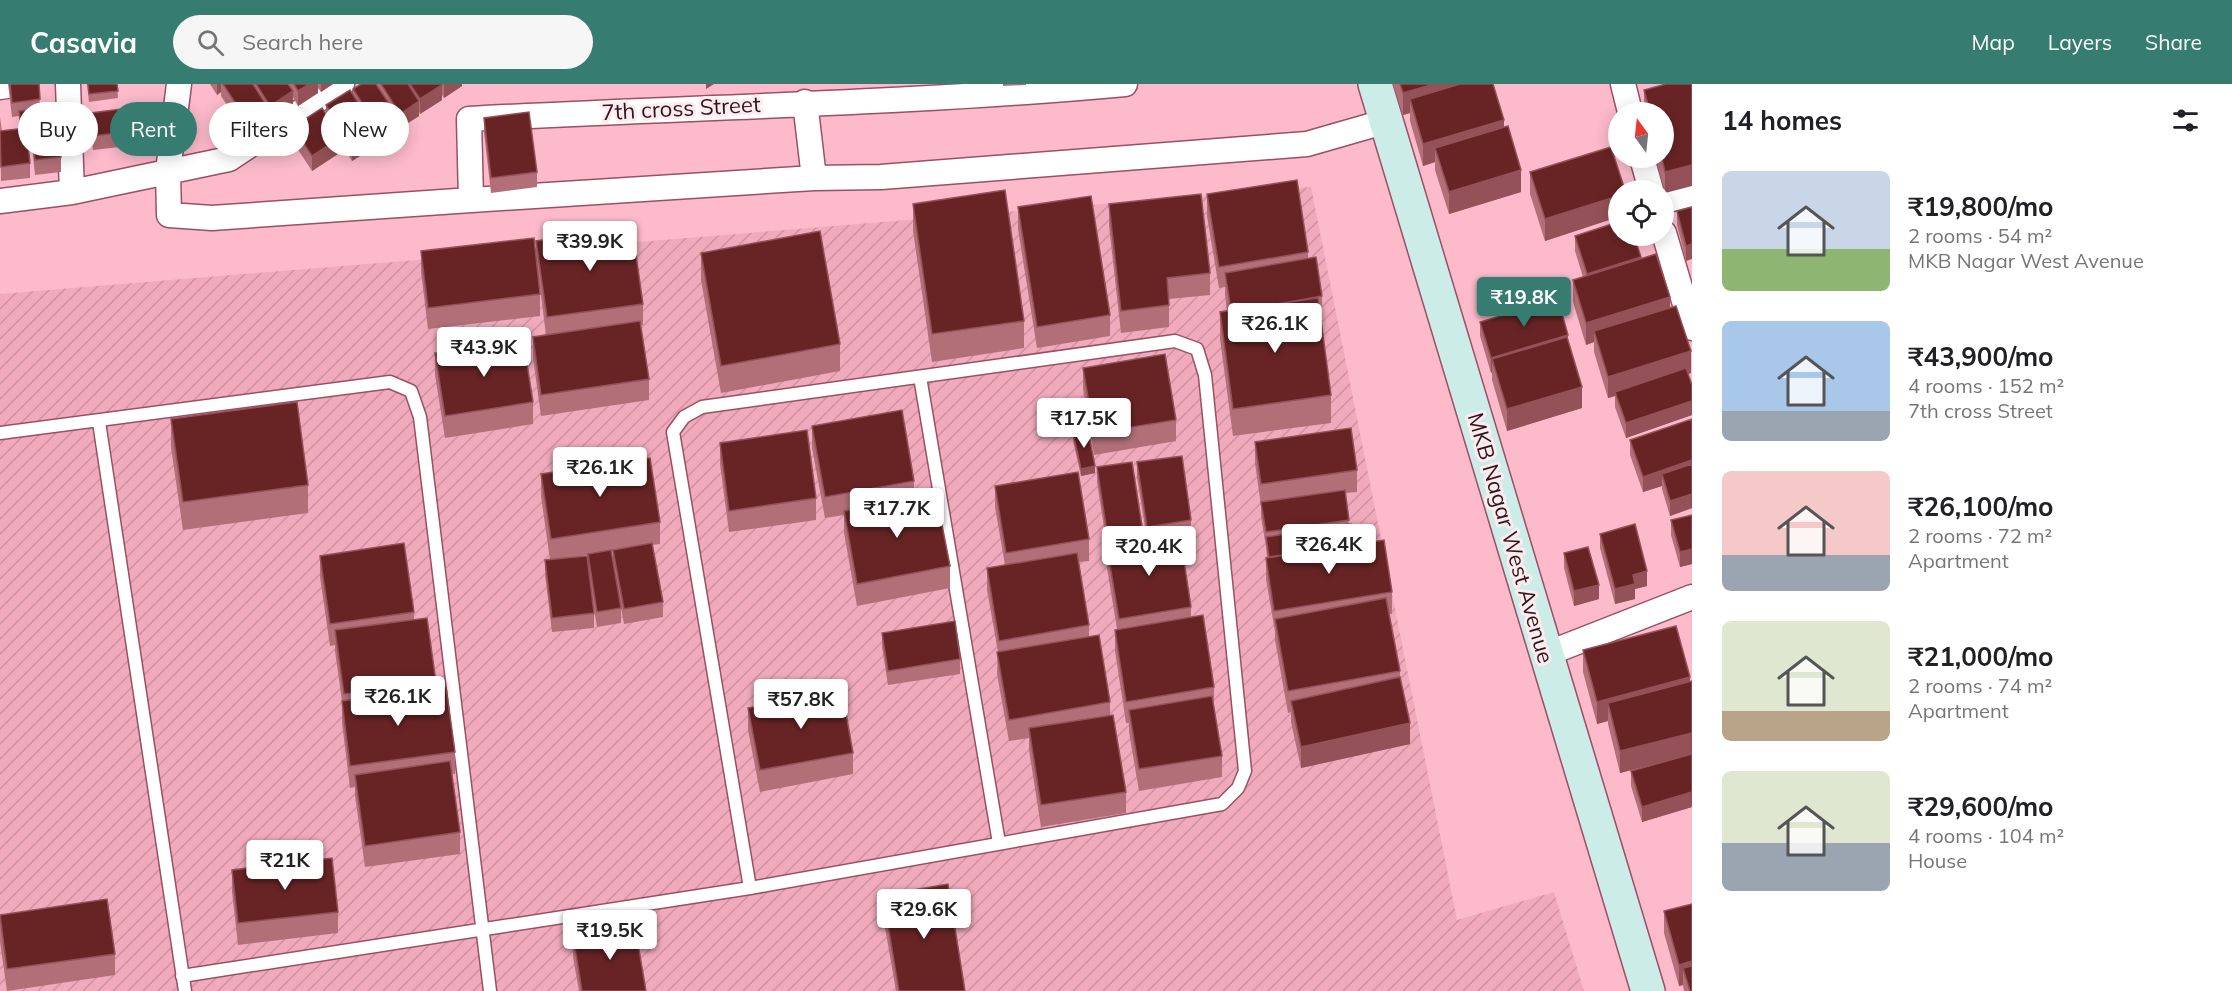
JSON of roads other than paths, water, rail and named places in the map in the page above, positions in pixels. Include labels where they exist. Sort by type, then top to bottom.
[{"type":"main road","name":"MKB Nagar West Avenue","points":[[1375,84],[1489,461],[1544,654],[1648,991]]},
{"type":"street","points":[[0,87],[21,84]]},
{"type":"street","points":[[68,84],[72,192]]},
{"type":"street","points":[[179,84],[168,171],[169,215],[212,218],[814,178],[882,177],[1307,144],[1387,121]]},
{"type":"street","points":[[0,201],[72,192],[229,159],[342,84]]},
{"type":"street","name":"7th cross Street","points":[[471,200],[469,119],[805,102],[892,92],[1125,84]]},
{"type":"street","points":[[1623,84],[1628,102]]},
{"type":"street","points":[[805,102],[814,178]]},
{"type":"street","points":[[1674,198],[1692,194]]},
{"type":"street","points":[[1668,246],[1692,328]]},
{"type":"street","points":[[1544,654],[1692,597]]},
{"type":"lane","points":[[182,976],[750,888],[1222,804],[1238,788],[1245,771],[1206,375],[1197,349],[1176,341],[702,407],[684,417],[674,432],[750,888]]},
{"type":"lane","points":[[920,376],[999,843]]},
{"type":"lane","points":[[0,433],[99,422],[390,382],[411,391],[420,417],[490,991]]},
{"type":"lane","points":[[99,422],[185,991]]}]
